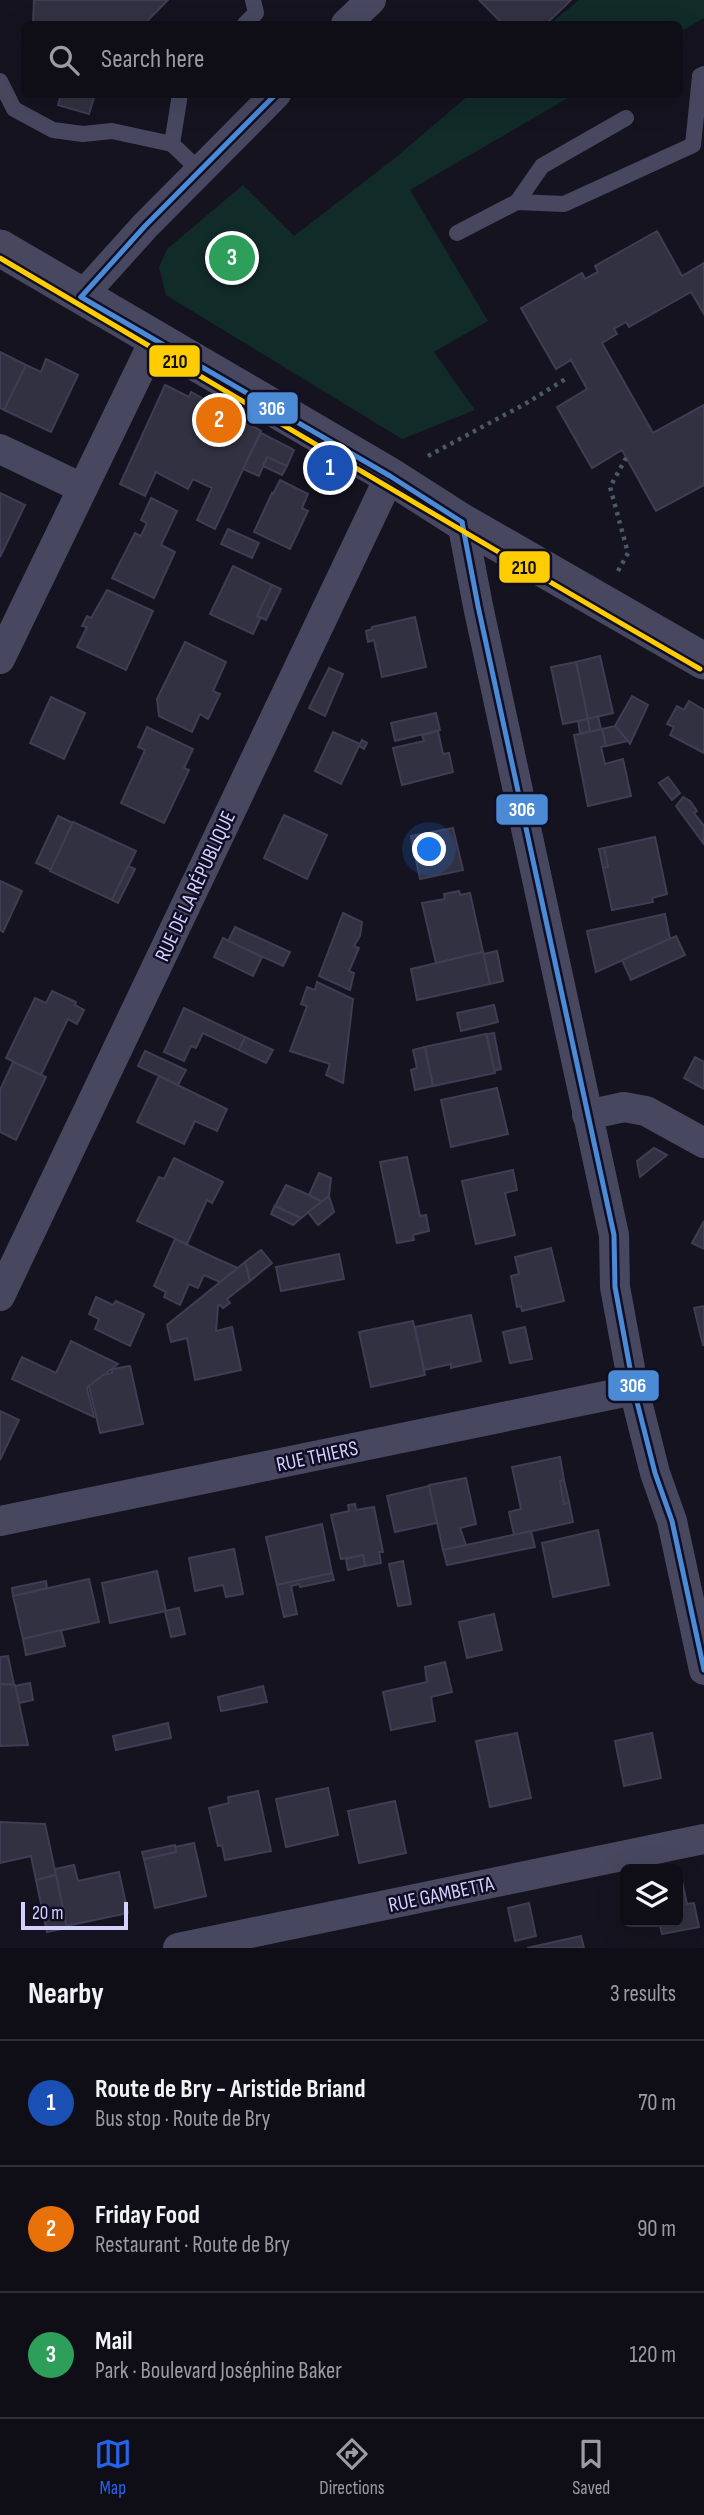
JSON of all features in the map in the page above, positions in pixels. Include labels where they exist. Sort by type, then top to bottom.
[{"type":"street","points":[[349,21],[371,0]]},
{"type":"street","points":[[81,297],[199,170],[272,98]]},
{"type":"street","points":[[0,248],[462,522],[704,661]]},
{"type":"street","points":[[0,659],[155,339]]},
{"type":"street","points":[[0,449],[82,488]]},
{"type":"street","name":"RUE DE LA RÉPUBLIQUE","points":[[0,1296],[390,477]]},
{"type":"street","points":[[462,522],[483,633],[614,1235],[615,1287],[634,1390],[655,1474],[672,1521],[704,1670]]},
{"type":"street","points":[[587,1115],[624,1107],[646,1111],[704,1143]]},
{"type":"street","name":"RUE THIERS","points":[[0,1521],[634,1390]]},
{"type":"street","name":"RUE GAMBETTA","points":[[178,1948],[704,1839]]},
{"type":"lane","points":[[248,21],[256,13],[253,0]]},
{"type":"lane","points":[[517,202],[564,204],[693,145],[700,76],[704,74]]},
{"type":"lane","points":[[0,81],[13,109],[53,130],[83,134],[112,131],[172,144],[199,170]]},
{"type":"lane","points":[[172,144],[179,98]]},
{"type":"lane","points":[[457,233],[517,202],[542,166],[626,118]]},
{"type":"path","points":[[390,477],[525,404],[567,378]]},
{"type":"path","points":[[622,564],[628,553],[610,487],[626,458]]},
{"type":"green space","points":[[579,0],[704,0],[704,18],[683,30],[683,21],[554,21]]},
{"type":"green space","points":[[465,98],[568,98],[410,190],[488,321],[434,352],[475,410],[402,439],[166,295],[159,267],[167,249],[243,185],[294,236],[395,158]]},
{"type":"building","points":[[34,0],[168,0],[147,21],[33,21]]},
{"type":"building","points":[[479,0],[571,0],[549,21],[500,21]]},
{"type":"building","points":[[60,98],[94,98],[89,114],[58,105]]},
{"type":"building","points":[[657,231],[682,276],[704,263],[704,314],[691,292],[629,327],[626,322],[614,329],[617,334],[602,343],[653,433],[704,405],[704,485],[656,511],[622,450],[592,468],[557,407],[587,389],[571,360],[556,369],[521,308],[582,273],[585,279],[598,272],[595,266]]},
{"type":"building","points":[[0,352],[26,365],[4,410],[0,408]]},
{"type":"building","points":[[46,359],[78,375],[51,432],[4,410],[26,365],[41,372]]},
{"type":"building","points":[[165,385],[189,397],[191,392],[207,401],[204,407],[236,423],[239,418],[261,431],[215,529],[197,520],[212,488],[193,479],[188,489],[156,472],[145,496],[120,484]]},
{"type":"building","points":[[207,401],[239,418],[236,423],[204,407]]},
{"type":"building","points":[[261,433],[294,450],[287,466],[267,457],[259,476],[243,469]]},
{"type":"building","points":[[267,457],[287,466],[282,475],[263,466]]},
{"type":"building","points":[[280,480],[308,494],[302,508],[308,511],[290,549],[254,532]]},
{"type":"building","points":[[0,493],[25,505],[0,557]]},
{"type":"building","points":[[151,498],[177,511],[161,545],[175,552],[154,598],[112,578],[135,533],[141,536],[147,523],[141,520]]},
{"type":"building","points":[[228,529],[259,543],[252,558],[221,544]]},
{"type":"building","points":[[233,566],[272,585],[257,616],[261,617],[253,634],[210,614]]},
{"type":"building","points":[[272,585],[281,589],[266,620],[257,616]]},
{"type":"building","points":[[107,590],[153,611],[126,670],[77,647],[87,627],[82,626],[87,616],[91,618]]},
{"type":"building","points":[[415,617],[426,667],[382,677],[374,640],[368,642],[366,631],[372,627]]},
{"type":"building","points":[[185,642],[226,662],[213,691],[220,694],[208,719],[200,714],[192,732],[159,716],[157,699]]},
{"type":"building","points":[[600,656],[613,713],[588,719],[576,662]]},
{"type":"building","points":[[576,662],[588,719],[563,724],[551,667]]},
{"type":"building","points":[[329,668],[343,674],[325,716],[309,708]]},
{"type":"building","points":[[632,696],[648,705],[630,744],[615,726]]},
{"type":"building","points":[[51,697],[85,713],[64,759],[30,743]]},
{"type":"building","points":[[689,701],[704,710],[704,753],[670,735],[674,727],[667,724],[677,706],[684,710]]},
{"type":"building","points":[[436,713],[440,730],[395,741],[391,723]]},
{"type":"building","points":[[598,716],[601,729],[590,732],[588,719]]},
{"type":"building","points":[[588,719],[590,732],[580,733],[578,721]]},
{"type":"building","points":[[615,726],[628,741],[606,746],[602,729]]},
{"type":"building","points":[[147,727],[193,749],[184,768],[189,770],[164,823],[121,803],[145,750],[138,747]]},
{"type":"building","points":[[602,729],[606,746],[601,747],[605,764],[623,759],[631,796],[588,806],[574,735]]},
{"type":"building","points":[[438,731],[443,754],[449,753],[453,772],[402,785],[393,748],[424,741],[422,735]]},
{"type":"building","points":[[333,732],[360,744],[362,740],[367,743],[364,749],[359,746],[341,784],[315,771]]},
{"type":"building","points":[[668,777],[680,793],[672,800],[659,783]]},
{"type":"building","points":[[683,797],[690,801],[697,811],[694,813],[704,826],[703,843],[676,806]]},
{"type":"building","points":[[284,815],[327,835],[307,879],[264,858]]},
{"type":"building","points":[[58,816],[73,823],[51,870],[36,863]]},
{"type":"building","points":[[73,822],[136,851],[112,900],[50,871]]},
{"type":"building","points":[[453,828],[463,870],[420,879],[411,836]]},
{"type":"building","points":[[655,837],[667,894],[652,898],[653,902],[612,910],[603,868],[608,867],[604,848]]},
{"type":"building","points":[[604,848],[608,867],[603,868],[599,849]]},
{"type":"building","points":[[128,866],[135,869],[118,903],[112,900]]},
{"type":"building","points":[[0,881],[22,891],[3,932],[0,930]]},
{"type":"building","points":[[459,891],[460,895],[470,893],[483,952],[436,963],[422,903],[445,899],[444,894]]},
{"type":"building","points":[[343,913],[362,922],[360,936],[354,946],[359,948],[349,971],[354,973],[350,990],[319,976]]},
{"type":"building","points":[[665,914],[670,939],[596,972],[587,931]]},
{"type":"building","points":[[235,927],[290,952],[283,966],[228,941]]},
{"type":"building","points":[[676,936],[685,955],[631,980],[622,960]]},
{"type":"building","points":[[223,938],[262,957],[253,976],[214,957]]},
{"type":"building","points":[[497,951],[503,981],[490,984],[483,954]]},
{"type":"building","points":[[483,952],[490,984],[417,1000],[411,969]]},
{"type":"building","points":[[317,982],[353,999],[343,1083],[326,1075],[330,1064],[290,1051],[307,1006],[301,1004],[307,987],[315,990]]},
{"type":"building","points":[[52,991],[76,1002],[75,1005],[84,1010],[77,1024],[68,1019],[41,1075],[6,1058],[35,998],[46,1003]]},
{"type":"building","points":[[494,1005],[498,1022],[461,1031],[457,1013]]},
{"type":"building","points":[[184,1008],[245,1037],[239,1050],[203,1033],[196,1048],[191,1046],[184,1061],[164,1052]]},
{"type":"building","points":[[494,1033],[501,1069],[494,1071],[487,1034]]},
{"type":"building","points":[[486,1034],[495,1073],[433,1086],[424,1047]]},
{"type":"building","points":[[245,1037],[273,1050],[266,1063],[239,1050]]},
{"type":"building","points":[[425,1047],[433,1086],[415,1090],[411,1070],[417,1068],[413,1050]]},
{"type":"building","points":[[145,1051],[186,1070],[178,1085],[138,1066]]},
{"type":"building","points":[[695,1057],[704,1062],[704,1089],[684,1078]]},
{"type":"building","points":[[13,1062],[46,1077],[16,1140],[0,1132],[0,1090]]},
{"type":"building","points":[[159,1076],[227,1109],[217,1131],[195,1121],[184,1144],[137,1122]]},
{"type":"building","points":[[497,1088],[508,1134],[451,1147],[441,1100]]},
{"type":"building","points":[[654,1148],[667,1155],[640,1177],[637,1161]]},
{"type":"building","points":[[407,1157],[420,1216],[426,1215],[429,1231],[413,1235],[414,1240],[397,1243],[380,1162]]},
{"type":"building","points":[[174,1158],[223,1182],[212,1203],[207,1200],[187,1244],[137,1221],[159,1177],[164,1179]]},
{"type":"building","points":[[513,1170],[517,1190],[505,1193],[515,1235],[476,1244],[462,1181]]},
{"type":"building","points":[[319,1173],[331,1178],[329,1196],[322,1202],[309,1195]]},
{"type":"building","points":[[286,1185],[322,1202],[301,1218],[275,1206]]},
{"type":"building","points":[[329,1196],[334,1212],[318,1225],[308,1212]]},
{"type":"building","points":[[275,1205],[301,1218],[293,1225],[271,1214]]},
{"type":"building","points":[[704,1221],[704,1249],[692,1243]]},
{"type":"building","points":[[175,1239],[238,1268],[220,1282],[204,1275],[198,1288],[189,1284],[180,1305],[164,1297],[166,1292],[154,1286]]},
{"type":"building","points":[[551,1248],[564,1301],[522,1311],[521,1306],[517,1307],[511,1276],[519,1274],[515,1257]]},
{"type":"building","points":[[261,1250],[272,1263],[250,1281],[245,1262]]},
{"type":"building","points":[[339,1254],[344,1279],[281,1291],[276,1267]]},
{"type":"building","points":[[245,1262],[250,1281],[227,1299],[230,1303],[223,1308],[218,1306],[216,1331],[232,1327],[241,1370],[195,1380],[187,1338],[171,1342],[167,1325]]},
{"type":"building","points":[[96,1297],[113,1305],[116,1301],[144,1314],[130,1346],[95,1329],[99,1319],[89,1314]]},
{"type":"building","points":[[704,1306],[704,1345],[703,1345],[694,1308]]},
{"type":"building","points":[[471,1315],[481,1361],[451,1368],[451,1364],[424,1370],[415,1327]]},
{"type":"building","points":[[413,1321],[425,1375],[371,1387],[359,1332]]},
{"type":"building","points":[[525,1327],[532,1359],[510,1363],[503,1332]]},
{"type":"building","points":[[71,1341],[118,1364],[87,1388],[94,1417],[12,1379],[22,1357],[56,1373]]},
{"type":"building","points":[[130,1366],[143,1424],[100,1433],[89,1386],[103,1375],[112,1373],[112,1369]]},
{"type":"building","points":[[0,1411],[19,1420],[0,1460]]},
{"type":"building","points":[[560,1457],[564,1504],[569,1502],[573,1522],[514,1535],[509,1512],[521,1509],[512,1467]]},
{"type":"building","points":[[466,1478],[476,1524],[460,1528],[466,1545],[443,1550],[429,1485]]},
{"type":"building","points":[[564,1480],[569,1502],[564,1504],[560,1481]]},
{"type":"building","points":[[429,1486],[437,1523],[395,1532],[387,1496]]},
{"type":"building","points":[[355,1504],[356,1510],[374,1507],[383,1552],[379,1552],[381,1563],[365,1566],[363,1555],[341,1559],[331,1515],[349,1511],[348,1505]]},
{"type":"building","points":[[322,1524],[332,1573],[277,1585],[266,1537]]},
{"type":"building","points":[[598,1530],[609,1585],[553,1597],[542,1543]]},
{"type":"building","points":[[531,1531],[535,1547],[447,1565],[443,1550]]},
{"type":"building","points":[[234,1549],[243,1594],[226,1597],[223,1585],[195,1591],[189,1558]]},
{"type":"building","points":[[363,1555],[365,1566],[348,1570],[346,1559]]},
{"type":"building","points":[[403,1561],[411,1604],[398,1606],[389,1564]]},
{"type":"building","points":[[157,1571],[166,1611],[110,1623],[102,1583]]},
{"type":"building","points":[[332,1573],[334,1580],[300,1587],[299,1584],[291,1586],[297,1614],[284,1617],[277,1585]]},
{"type":"building","points":[[89,1579],[99,1622],[23,1639],[13,1596]]},
{"type":"building","points":[[46,1581],[47,1588],[13,1596],[12,1588]]},
{"type":"building","points":[[179,1608],[185,1634],[171,1637],[165,1611]]},
{"type":"building","points":[[494,1614],[502,1650],[467,1658],[459,1622]]},
{"type":"building","points":[[61,1630],[65,1646],[26,1655],[23,1639]]},
{"type":"building","points":[[8,1656],[14,1685],[0,1684],[0,1657]]},
{"type":"building","points":[[445,1662],[452,1692],[431,1697],[435,1721],[391,1730],[383,1692],[427,1682],[425,1667]]},
{"type":"building","points":[[30,1683],[33,1700],[19,1703],[15,1686]]},
{"type":"building","points":[[0,1684],[15,1685],[28,1745],[0,1746]]},
{"type":"building","points":[[263,1686],[267,1702],[221,1711],[218,1697]]},
{"type":"building","points":[[168,1723],[171,1738],[116,1750],[113,1736]]},
{"type":"building","points":[[517,1733],[531,1798],[490,1807],[476,1741]]},
{"type":"building","points":[[652,1733],[661,1778],[624,1786],[615,1741]]},
{"type":"building","points":[[328,1788],[338,1835],[286,1847],[276,1799]]},
{"type":"building","points":[[258,1791],[271,1851],[225,1860],[222,1845],[218,1846],[209,1808],[229,1803],[228,1797]]},
{"type":"building","points":[[395,1801],[406,1853],[359,1863],[348,1811]]},
{"type":"building","points":[[0,1822],[45,1824],[56,1875],[36,1880],[31,1856],[0,1863]]},
{"type":"building","points":[[194,1843],[206,1896],[155,1908],[144,1859],[176,1852],[175,1847]]},
{"type":"building","points":[[175,1845],[176,1852],[144,1859],[142,1852]]},
{"type":"building","points":[[74,1865],[78,1881],[119,1872],[128,1913],[66,1926],[55,1869]]},
{"type":"building","points":[[56,1875],[67,1928],[47,1932],[36,1880]]},
{"type":"building","points":[[683,1886],[687,1904],[694,1903],[699,1927],[662,1934],[660,1927],[683,1927]]},
{"type":"building","points":[[529,1903],[536,1936],[515,1941],[508,1908]]},
{"type":"building","points":[[581,1936],[584,1948],[527,1948]]},
{"type":"transit line","name":"306","points":[[81,297],[145,226],[272,98]]},
{"type":"transit line","name":"210","points":[[0,258],[700,669]]},
{"type":"transit line","name":"306","points":[[81,297],[390,476],[462,522]]},
{"type":"transit line","name":"306","points":[[462,522],[614,1235],[615,1287],[634,1390],[655,1473],[672,1521],[704,1670]]},
{"type":"place","name":"Mail","points":[[232,258]]},
{"type":"place","name":"Friday Food","points":[[219,420]]},
{"type":"place","name":"Route de Bry - Aristide Briand","points":[[330,468]]}]
